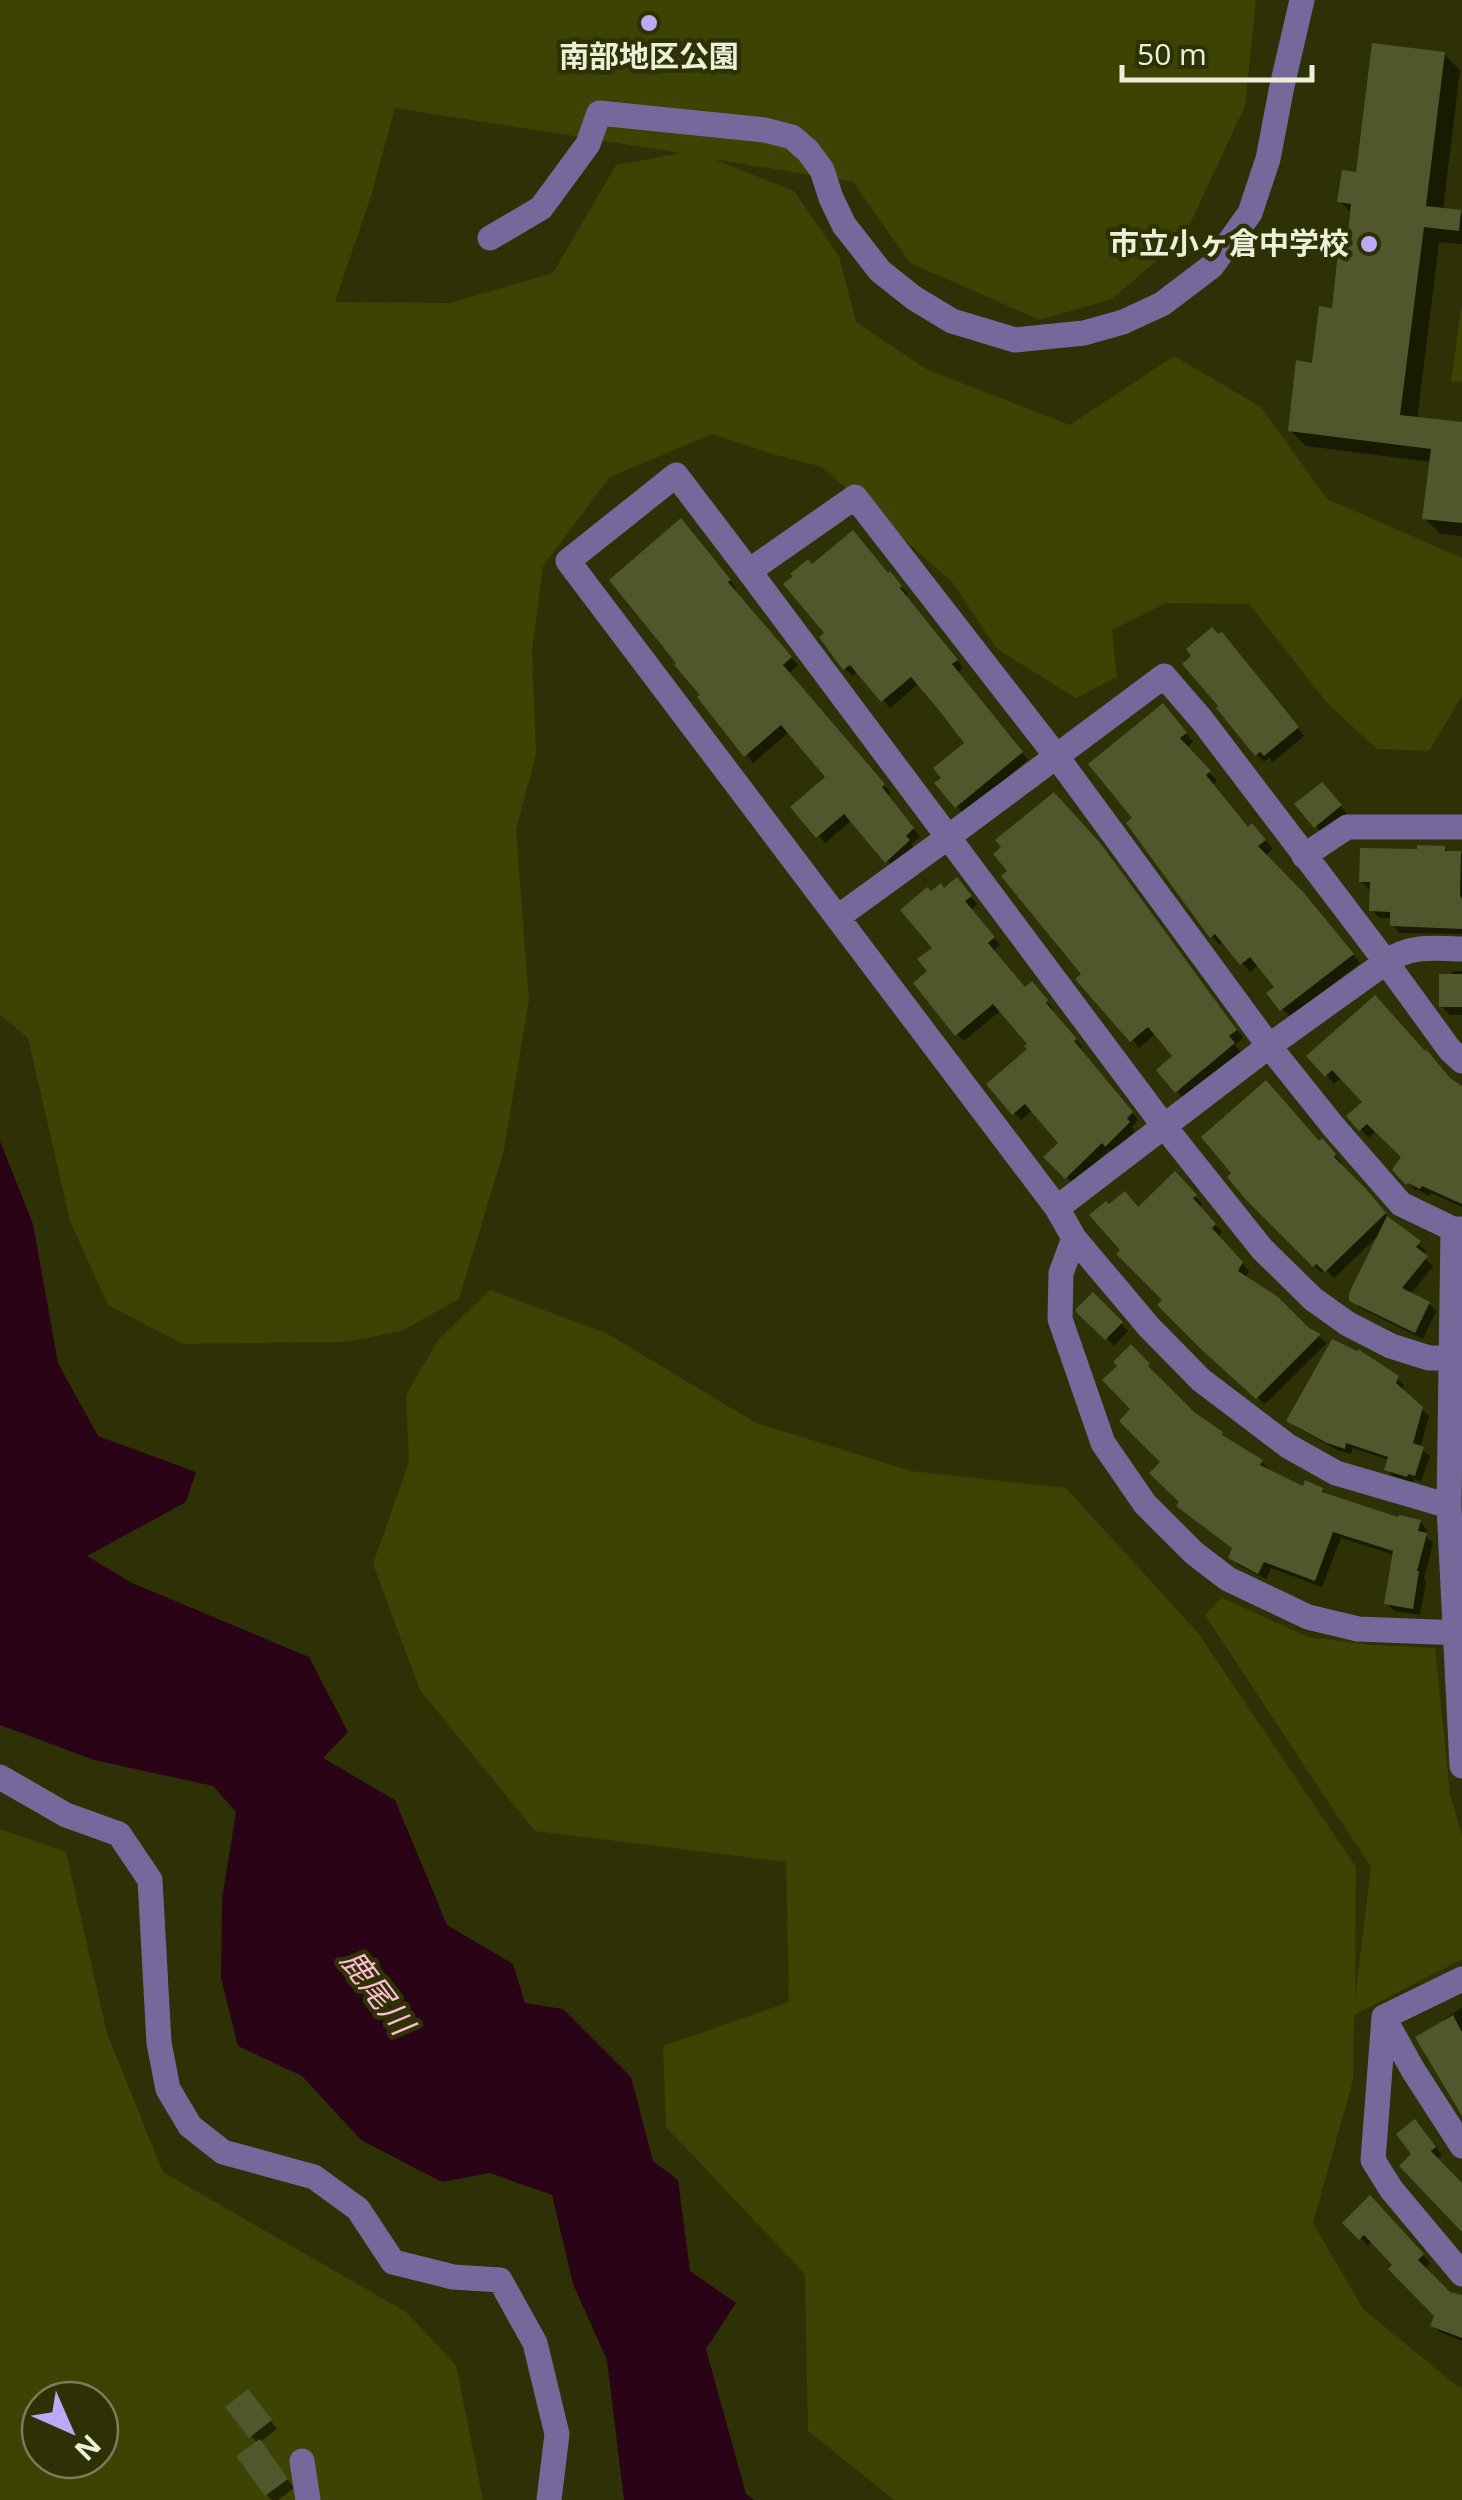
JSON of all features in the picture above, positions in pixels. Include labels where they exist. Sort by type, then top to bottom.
[{"type":"street","points":[[490,238],[541,208],[588,144],[599,113],[765,130],[792,137],[808,151],[822,170],[844,225],[880,271],[952,321],[1015,340],[1084,333],[1123,322],[1162,304],[1212,266],[1250,213],[1268,159],[1302,0]]},
{"type":"street","points":[[1448,1506],[1336,1473],[1288,1446],[1201,1380],[1149,1327],[1074,1238],[1058,1208],[568,561],[676,475],[1164,1126],[1262,1249],[1313,1299],[1348,1324],[1391,1346],[1429,1358],[1450,1358]]},
{"type":"street","points":[[749,571],[855,496],[1057,757],[1269,1046],[1333,1126],[1401,1204],[1457,1229],[1448,1506],[1459,1633],[1462,1766]]},
{"type":"street","points":[[838,916],[1164,676],[1202,720],[1462,1061]]},
{"type":"street","points":[[1304,856],[1347,827],[1462,827]]},
{"type":"street","points":[[1058,1208],[1398,952],[1414,948],[1462,949]]},
{"type":"street","points":[[1074,1238],[1061,1273],[1060,1319],[1103,1444],[1145,1504],[1194,1553],[1228,1579],[1308,1617],[1358,1629],[1459,1633]]},
{"type":"street","points":[[0,1777],[66,1815],[119,1834],[150,1880],[159,2043],[168,2089],[190,2126],[223,2152],[314,2177],[358,2208],[393,2262],[453,2277],[500,2280],[535,2342],[557,2434],[549,2500]]},
{"type":"street","points":[[1384,2017],[1462,1979]]},
{"type":"street","points":[[1384,2017],[1462,2146]]},
{"type":"street","points":[[1384,2017],[1374,2160],[1391,2188],[1462,2274]]},
{"type":"street","points":[[302,2461],[308,2500]]},
{"type":"green space","points":[[0,0],[1256,0],[1245,106],[1184,237],[1112,299],[1040,320],[910,263],[853,182],[713,159],[794,191],[839,256],[856,322],[926,369],[1070,425],[1174,356],[1261,407],[1327,499],[1462,558],[1462,696],[1429,751],[1377,749],[1328,704],[1249,604],[1166,603],[1112,630],[1117,677],[1076,698],[997,649],[953,583],[822,467],[712,434],[610,477],[543,566],[532,651],[536,754],[516,830],[529,1000],[504,1150],[459,1299],[402,1331],[344,1342],[183,1344],[108,1305],[70,1221],[28,1038],[0,1015]],"holes":[[[395,108],[681,153],[616,165],[553,273],[450,303],[335,302],[371,196]]]},
{"type":"green space","points":[[1462,302],[1462,382],[1451,381]]},
{"type":"green space","points":[[490,1290],[606,1333],[756,1423],[911,1471],[1066,1488],[1198,1633],[1356,1867],[1355,1999],[1371,1867],[1205,1615],[1222,1598],[1308,1637],[1435,1648],[1450,1794],[1462,1835],[1462,1959],[1354,2015],[1353,2080],[1313,2223],[1363,2309],[1462,2387],[1462,2500],[894,2500],[808,2431],[805,2274],[666,2127],[663,2046],[789,2002],[786,1862],[535,1831],[420,1690],[373,1564],[409,1462],[406,1395],[438,1340]]},
{"type":"green space","points":[[0,1829],[66,1852],[107,2033],[163,2172],[406,2312],[456,2365],[483,2500],[0,2500]]},
{"type":"water","name":"鹿尾川","points":[[0,1141],[33,1224],[58,1363],[98,1436],[196,1472],[186,1502],[87,1556],[132,1583],[309,1657],[348,1732],[323,1758],[395,1800],[447,1925],[513,1964],[525,2003],[563,2009],[631,2077],[653,2161],[678,2180],[690,2271],[736,2303],[706,2349],[746,2494],[754,2500],[624,2500],[607,2360],[573,2284],[552,2195],[490,2173],[442,2182],[361,2140],[302,2076],[238,2046],[221,1978],[222,1899],[236,1812],[213,1786],[94,1760],[0,1725]]},
{"type":"building","points":[[1372,43],[1445,52],[1426,206],[1461,210],[1459,231],[1424,227],[1400,415],[1462,422],[1462,523],[1422,519],[1431,449],[1288,431],[1296,360],[1312,363],[1319,306],[1332,308],[1338,252],[1346,253],[1351,204],[1337,202],[1342,170],[1356,172]]},
{"type":"building","points":[[681,518],[731,580],[728,582],[792,657],[783,665],[885,784],[882,787],[914,828],[906,836],[910,840],[885,863],[844,814],[816,838],[790,807],[825,777],[781,725],[744,757],[609,580]]},
{"type":"building","points":[[853,530],[902,586],[958,660],[952,664],[1023,752],[955,808],[934,783],[941,778],[933,768],[964,743],[938,709],[911,677],[881,702],[850,665],[843,670],[819,637],[824,633],[783,584],[808,559],[812,564]]},
{"type":"building","points":[[1212,627],[1218,634],[1222,632],[1299,727],[1264,756],[1260,752],[1255,756],[1182,664],[1191,656],[1186,649]]},
{"type":"building","points":[[1163,703],[1187,733],[1180,738],[1211,771],[1206,775],[1248,827],[1252,823],[1266,840],[1258,846],[1304,893],[1354,954],[1280,1011],[1266,993],[1274,987],[1250,957],[1240,965],[1215,934],[1210,938],[1126,823],[1132,818],[1088,764]]},
{"type":"building","points":[[1322,782],[1342,805],[1314,828],[1294,804]]},
{"type":"building","points":[[1054,792],[1101,844],[1237,1030],[1229,1036],[1235,1043],[1175,1093],[1156,1070],[1172,1056],[1148,1027],[1130,1042],[1075,979],[1081,974],[1001,876],[1007,871],[993,854],[1001,847],[995,840]]},
{"type":"building","points":[[1417,845],[1461,851],[1462,929],[1390,926],[1390,912],[1369,911],[1370,882],[1359,882],[1360,848],[1417,849]]},
{"type":"building","points":[[957,877],[972,896],[965,901],[995,937],[988,943],[1025,987],[1032,981],[1077,1039],[1074,1041],[1133,1112],[1127,1118],[1130,1122],[1105,1147],[1102,1143],[1065,1179],[1043,1157],[1058,1143],[1025,1104],[1012,1115],[986,1084],[1027,1049],[1027,1044],[993,1004],[955,1036],[913,983],[927,971],[917,959],[932,948],[900,910],[927,887],[931,891],[941,883],[944,888]]},
{"type":"building","points":[[1439,974],[1462,974],[1462,1007],[1439,1007]]},
{"type":"building","points":[[1375,995],[1450,1078],[1462,1086],[1462,1204],[1422,1186],[1420,1189],[1406,1185],[1392,1170],[1401,1157],[1367,1124],[1359,1131],[1346,1116],[1362,1102],[1332,1070],[1325,1077],[1306,1056]]},
{"type":"building","points":[[1266,1080],[1386,1213],[1325,1272],[1316,1264],[1313,1267],[1248,1202],[1227,1177],[1231,1173],[1201,1137]]},
{"type":"building","points":[[1175,1171],[1216,1224],[1212,1228],[1243,1262],[1238,1271],[1278,1297],[1309,1328],[1321,1334],[1256,1399],[1157,1305],[1162,1300],[1116,1254],[1120,1250],[1089,1215],[1125,1191],[1138,1207]]},
{"type":"building","points":[[1387,1216],[1421,1241],[1416,1247],[1428,1256],[1402,1288],[1430,1302],[1415,1333],[1349,1301],[1349,1293]]},
{"type":"building","points":[[1093,1292],[1123,1322],[1105,1340],[1076,1312]]},
{"type":"building","points":[[1332,1339],[1358,1349],[1399,1376],[1396,1383],[1423,1407],[1413,1443],[1424,1447],[1415,1476],[1384,1470],[1388,1457],[1346,1443],[1345,1449],[1327,1443],[1286,1421]]},
{"type":"building","points":[[1131,1344],[1194,1412],[1263,1460],[1260,1465],[1303,1486],[1305,1480],[1323,1488],[1322,1492],[1398,1517],[1421,1520],[1418,1531],[1427,1533],[1413,1609],[1384,1604],[1393,1551],[1333,1532],[1315,1581],[1264,1562],[1258,1574],[1228,1558],[1232,1548],[1176,1506],[1179,1502],[1149,1473],[1160,1462],[1119,1421],[1130,1409],[1102,1380]]},
{"type":"building","points":[[1453,2015],[1462,2032],[1462,2116],[1415,2037]]},
{"type":"building","points":[[1415,2119],[1436,2147],[1431,2151],[1462,2183],[1462,2232],[1399,2166],[1411,2154],[1396,2134]]},
{"type":"building","points":[[1370,2195],[1424,2254],[1418,2260],[1450,2292],[1462,2295],[1462,2338],[1430,2326],[1434,2316],[1388,2269],[1392,2265],[1364,2235],[1359,2240],[1342,2223]]},
{"type":"building","points":[[248,2389],[272,2420],[249,2438],[225,2407]]},
{"type":"building","points":[[260,2439],[288,2479],[265,2496],[236,2456]]},
{"type":"place","name":"南部地区公園","points":[[649,23]]},
{"type":"place","name":"市立小ヶ倉中学校","points":[[1369,244]]}]
